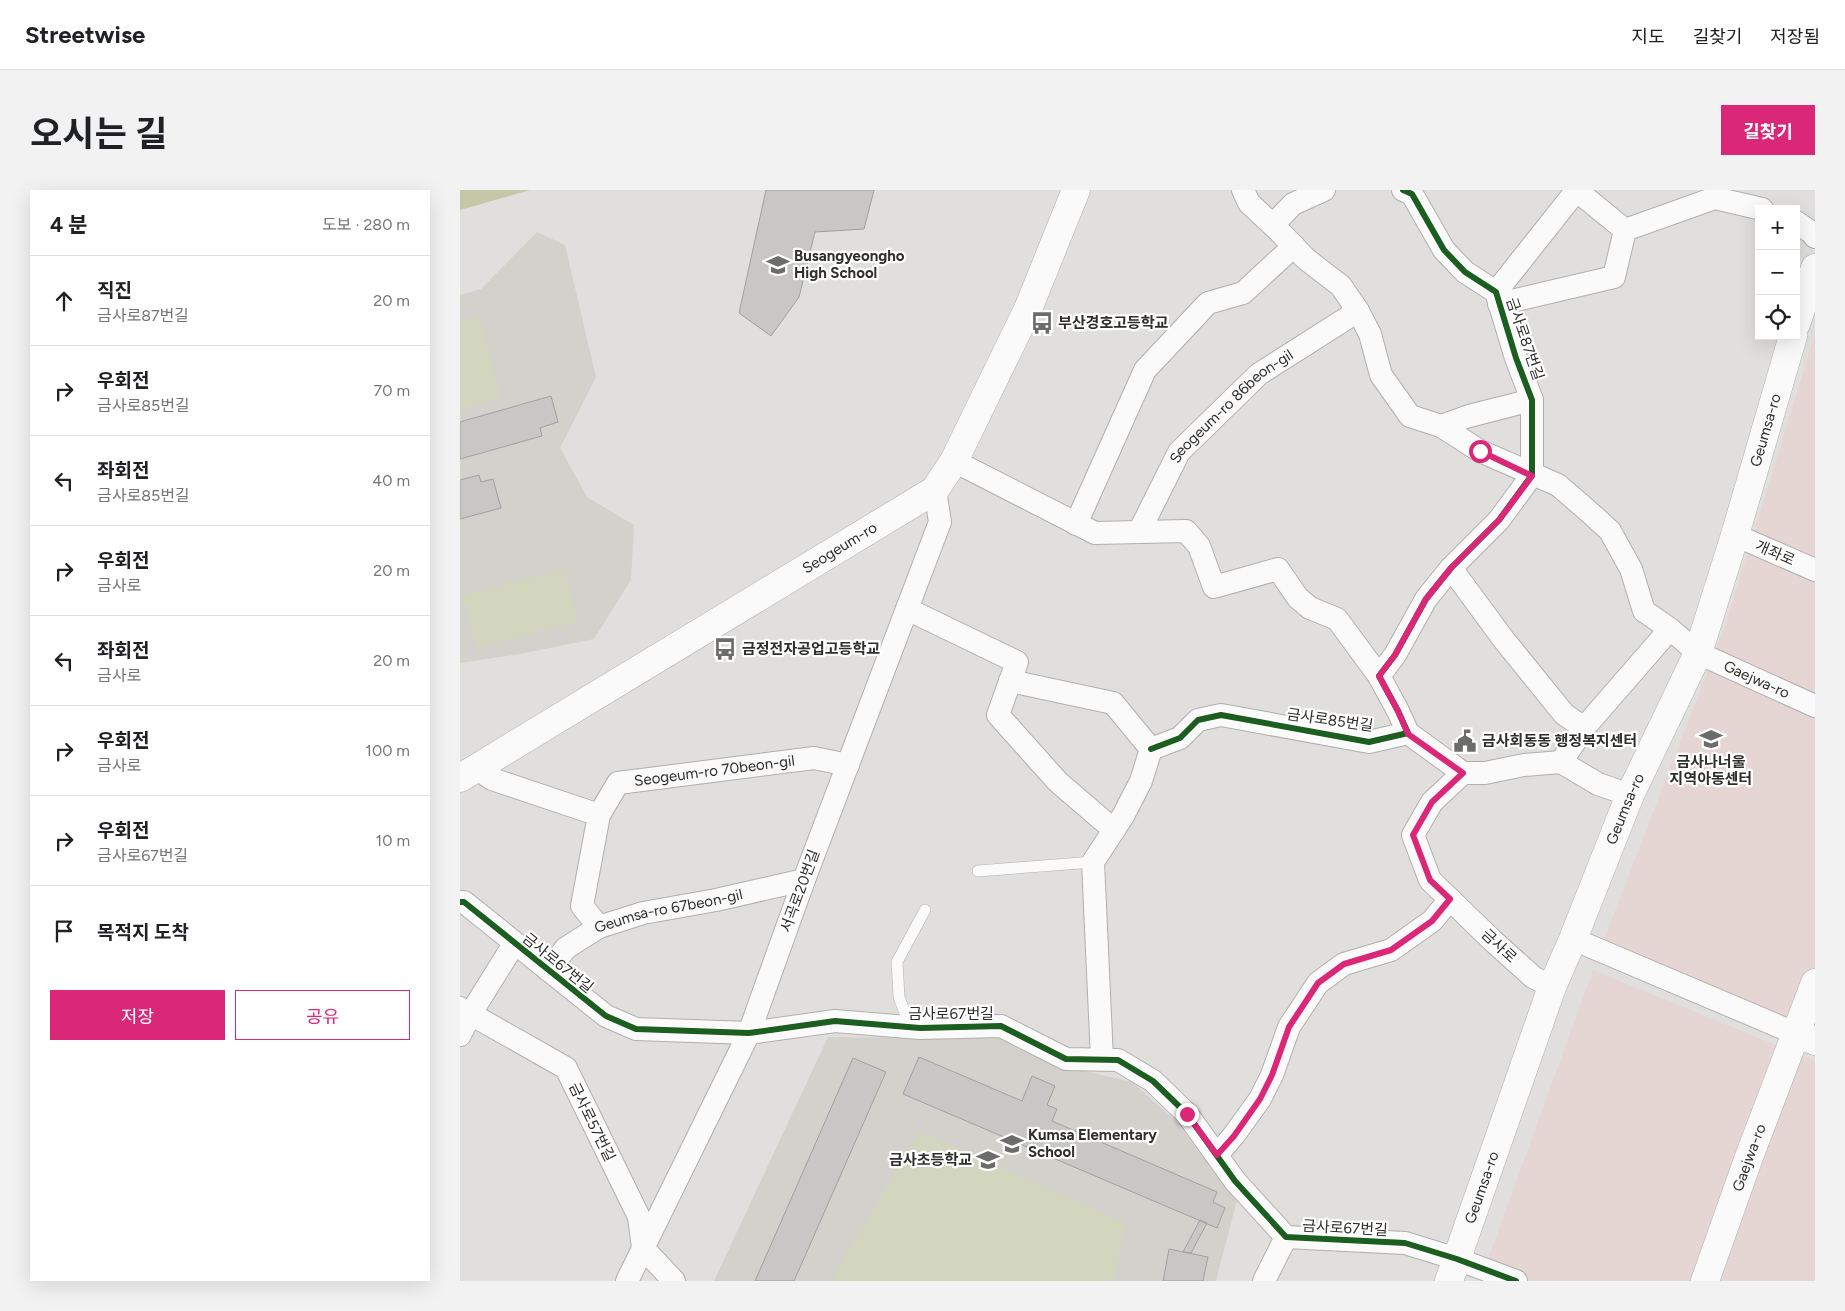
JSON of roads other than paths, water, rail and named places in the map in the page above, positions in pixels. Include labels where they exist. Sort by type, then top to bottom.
[{"type":"main road","name":"Seogeum-ro","points":[[468,773],[935,490],[954,462],[1028,310],[1076,190]]},
{"type":"main road","points":[[1800,312],[1815,268]]},
{"type":"main road","name":"Geumsa-ro","points":[[1453,1270],[1552,987],[1574,939],[1630,795],[1698,653],[1735,535],[1792,340]]},
{"type":"main road","name":"Gaejwa-ro","points":[[1705,1281],[1749,1157],[1806,1038],[1815,983]]},
{"type":"street","points":[[1243,190],[1249,203],[1306,259],[1341,286],[1358,311],[1370,334],[1381,374],[1410,416],[1441,426],[1480,451],[1532,476],[1558,485],[1610,531],[1632,569],[1644,611],[1670,629],[1698,653]]},
{"type":"street","points":[[1273,225],[1293,204],[1324,190]]},
{"type":"street","name":"금사로87번길","points":[[1403,190],[1412,194],[1444,250],[1465,272],[1498,298],[1516,358],[1532,400],[1532,476]]},
{"type":"street","points":[[1498,298],[1576,190],[1624,230]]},
{"type":"street","points":[[1624,230],[1715,198],[1755,207]]},
{"type":"street","points":[[1800,225],[1815,237]]},
{"type":"street","points":[[1498,298],[1614,277],[1624,230]]},
{"type":"street","points":[[1076,524],[1145,370],[1208,303],[1242,293],[1294,246]]},
{"type":"street","name":"Seogeum-ro 86beon-gil","points":[[1139,532],[1179,452],[1259,374],[1358,311]]},
{"type":"street","points":[[1441,426],[1470,416],[1532,400]]},
{"type":"street","points":[[954,462],[1095,533],[1186,531],[1199,546],[1214,587],[1278,569],[1298,598],[1310,608],[1337,620],[1379,676],[1408,734],[1463,773],[1485,773],[1524,765],[1561,762],[1598,784],[1630,795]]},
{"type":"street","points":[[1379,676],[1395,655],[1426,599],[1451,568],[1499,520],[1532,476]]},
{"type":"street","name":"서곡로20번길","points":[[627,1281],[749,1033],[804,880],[940,522],[935,490]]},
{"type":"street","name":"개좌로","points":[[1735,535],[1815,570]]},
{"type":"street","points":[[1451,568],[1504,640],[1564,714],[1584,728]]},
{"type":"street","points":[[907,609],[1013,671],[1113,703],[1151,749],[1141,781],[1114,830],[1093,862],[1102,1060]]},
{"type":"street","points":[[1561,762],[1584,728],[1670,629]]},
{"type":"street","name":"Gaejwa-ro","points":[[1698,653],[1815,706]]},
{"type":"street","points":[[1013,671],[998,715],[1058,782],[1114,830]]},
{"type":"street","name":"금사로85번길","points":[[1151,749],[1180,738],[1198,720],[1221,715],[1369,742],[1408,734]]},
{"type":"street","name":"Seogeum-ro 70beon-gil","points":[[599,927],[582,906],[599,816],[618,782],[814,758],[848,765]]},
{"type":"street","points":[[468,773],[492,779],[599,816]]},
{"type":"street","name":"금사로","points":[[1463,773],[1432,802],[1413,835],[1430,880],[1533,977],[1552,987]]},
{"type":"street","name":"Geumsa-ro 67beon-gil","points":[[548,970],[566,948],[599,927],[643,912],[716,900],[804,880]]},
{"type":"street","points":[[1217,1155],[1234,1136],[1260,1099],[1272,1075],[1289,1027],[1318,983],[1344,964],[1391,950],[1432,921],[1450,899]]},
{"type":"street","name":"금사로67번길","points":[[460,902],[464,902],[606,1016],[636,1029],[749,1033],[835,1021],[910,1027],[1001,1026],[1066,1059],[1118,1060],[1153,1081],[1187,1114],[1235,1181],[1286,1237],[1405,1243],[1453,1270]]},
{"type":"street","points":[[1574,939],[1806,1038]]},
{"type":"street","points":[[460,1035],[465,1010],[514,944]]},
{"type":"street","name":"금사로57번길","points":[[465,1010],[566,1068],[639,1217],[643,1248]]},
{"type":"street","points":[[1264,1281],[1286,1237]]},
{"type":"street","points":[[643,1248],[674,1281]]},
{"type":"street","points":[[1453,1270],[1516,1281]]},
{"type":"lane","points":[[978,870],[1093,862]]},
{"type":"lane","points":[[910,1027],[899,997],[897,962],[925,910]]},
{"type":"place","name":"Busangyeongho High School","points":[[778,265]]},
{"type":"place","name":"부산경호고등학교","points":[[1042,323]]},
{"type":"place","name":"금정전자공업고등학교","points":[[725,649]]},
{"type":"place","name":"금사나너울 지역아동센터","points":[[1711,739]]},
{"type":"place","name":"금사회동동 행정복지센터","points":[[1465,741]]},
{"type":"place","name":"Kumsa Elementary School","points":[[1012,1144]]},
{"type":"place","name":"금사초등학교","points":[[988,1160]]}]
